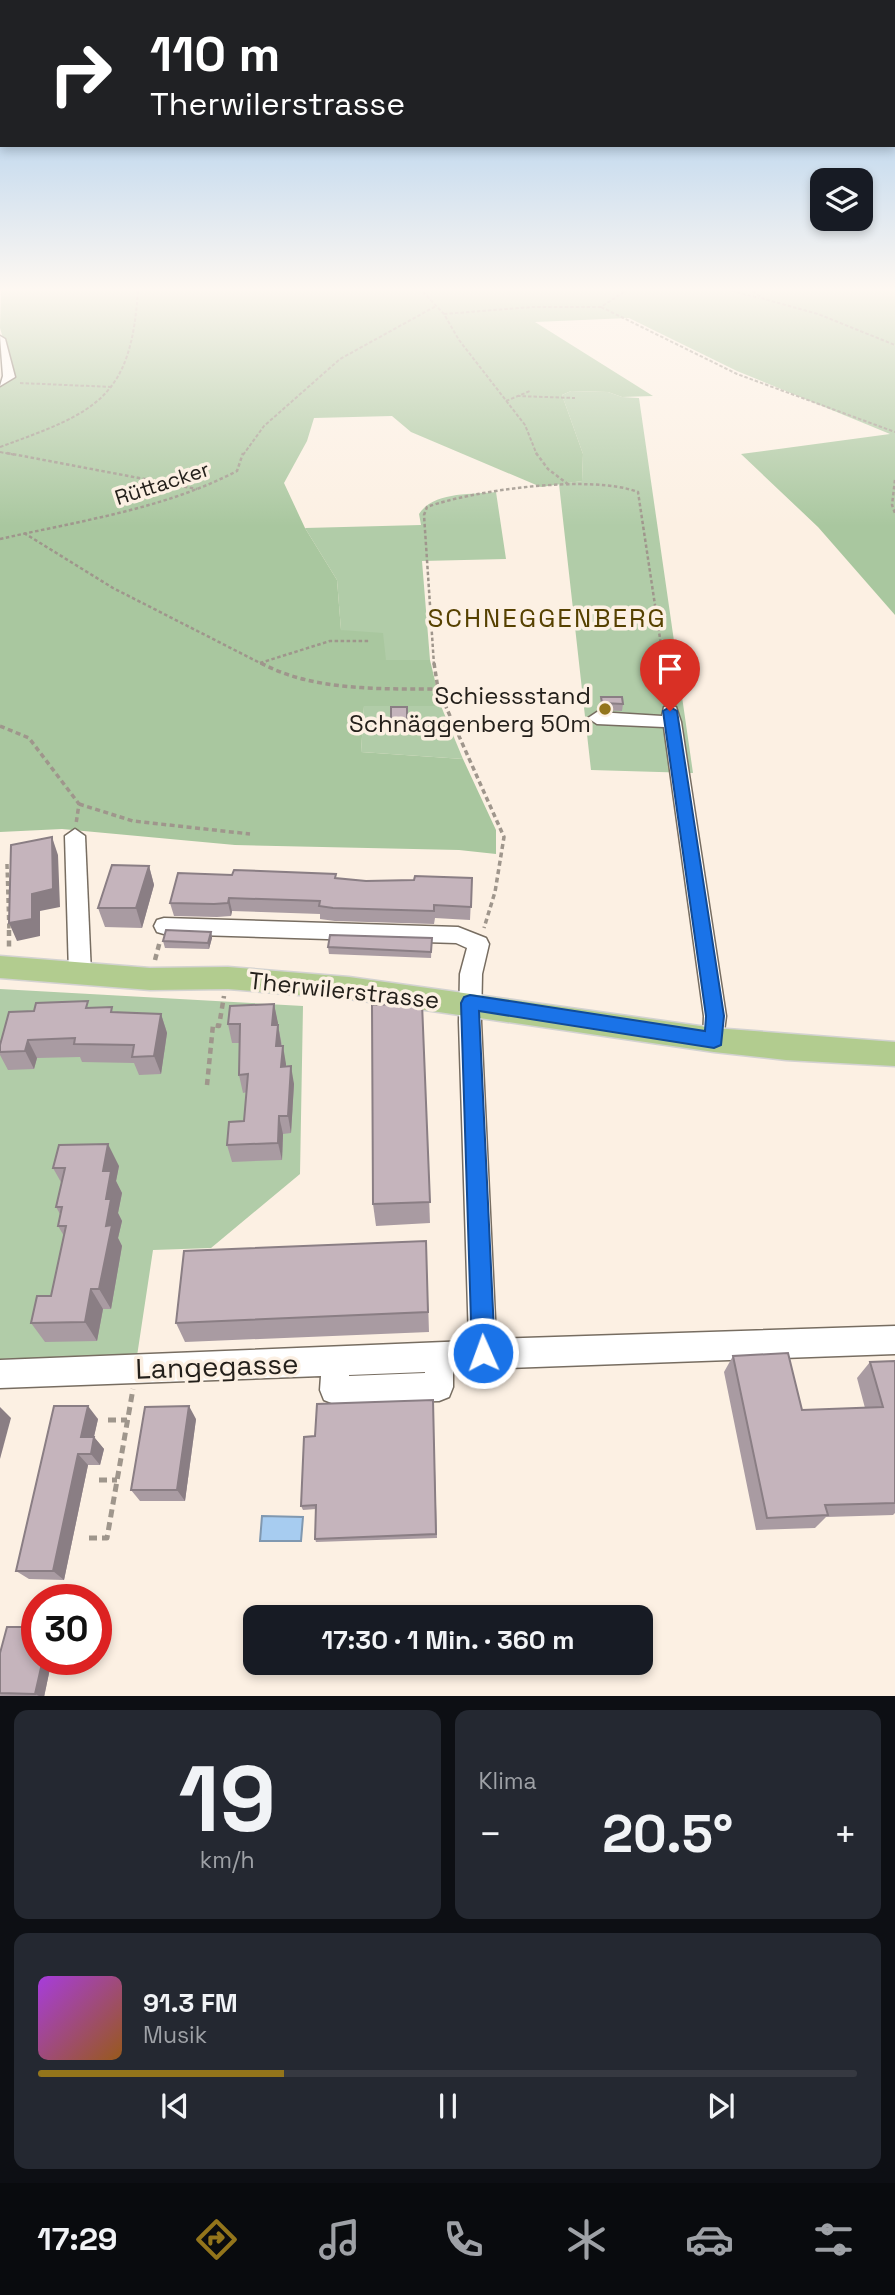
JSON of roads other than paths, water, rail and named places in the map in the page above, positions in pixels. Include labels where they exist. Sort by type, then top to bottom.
[{"type":"main road","name":"Therwilerstrasse","points":[[4,968],[150,979],[228,978],[470,1003],[714,1040],[786,1048],[895,1054]]},
{"type":"street","points":[[3,382],[9,377],[7,367]]},
{"type":"street","points":[[597,719],[671,716],[715,1016],[714,1040]]},
{"type":"street","points":[[75,836],[80,974]]},
{"type":"street","points":[[164,926],[458,935],[479,944],[471,974],[470,1003],[483,1353],[895,1340]]},
{"type":"street","name":"Langegasse","points":[[0,1374],[337,1362],[334,1390],[439,1387],[436,1358],[483,1353]]},
{"type":"water","points":[[262,1516],[303,1517],[301,1541],[260,1541]]},
{"type":"place","name":"Schiessstand Schnäggenberg 50m","points":[[605,709]]},
{"type":"district","name":"SCHNEGGENBERG","points":[[547,618]]}]
